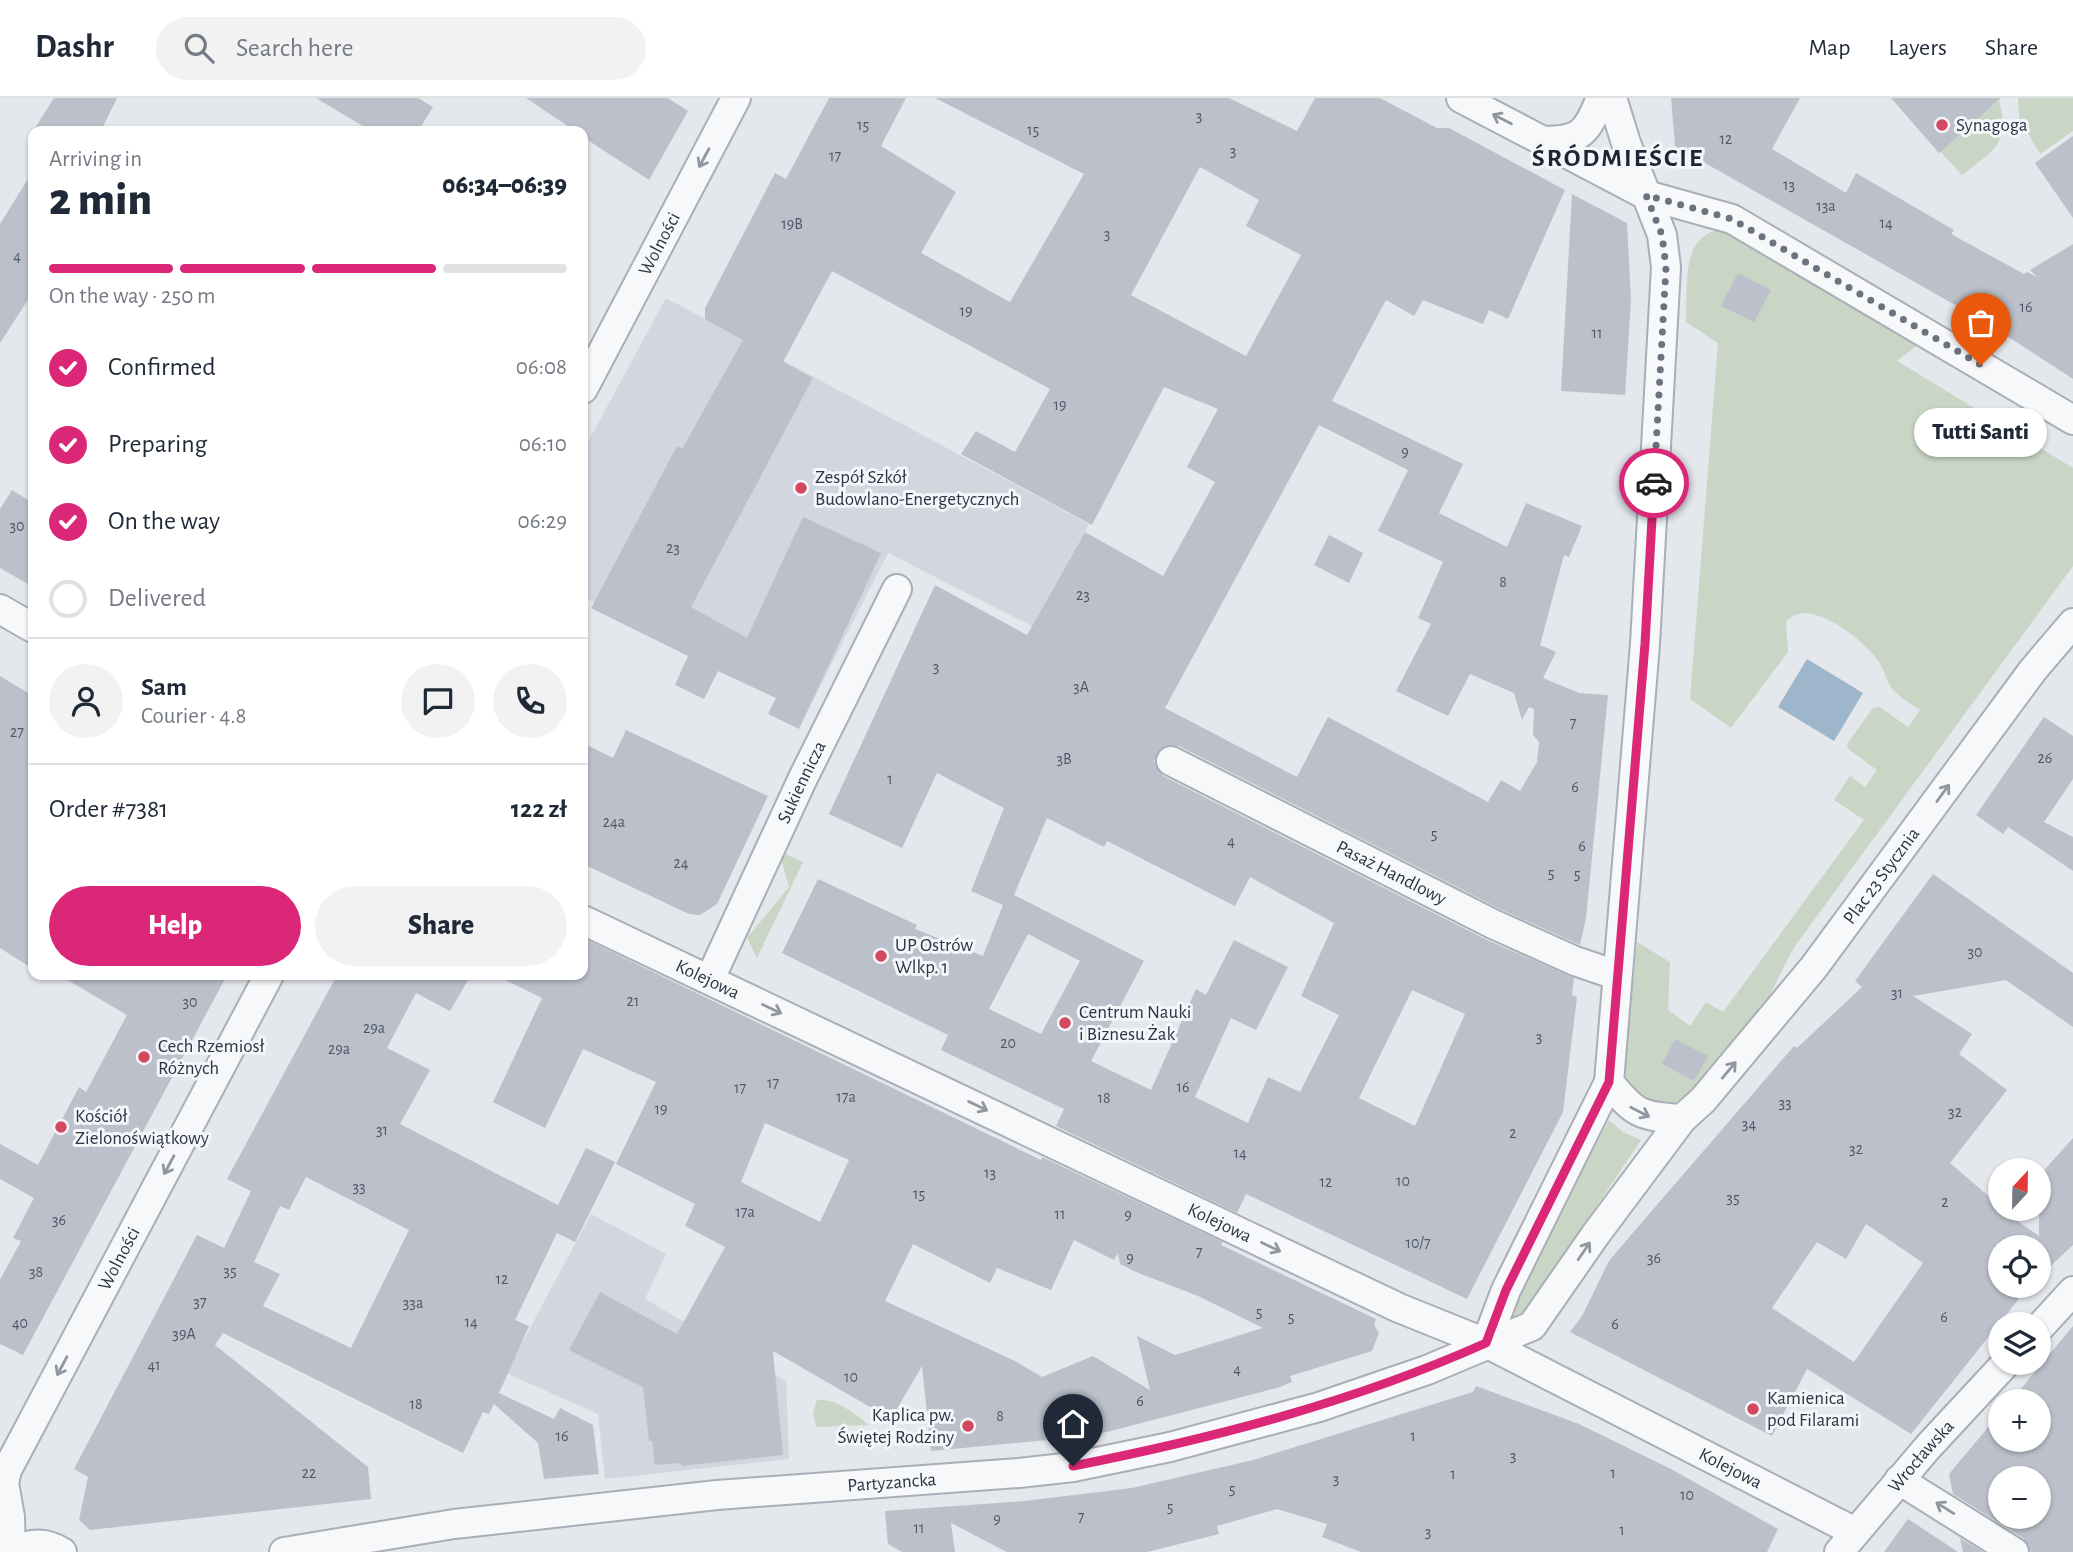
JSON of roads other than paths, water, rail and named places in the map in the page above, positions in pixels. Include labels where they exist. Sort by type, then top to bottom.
[{"type":"street","name":"Wolności","points":[[588,379],[736,98]]},
{"type":"street","points":[[1461,98],[1646,195],[1732,219],[2073,420]]},
{"type":"street","points":[[1544,141],[1565,141],[1581,134],[1587,128],[1601,98]]},
{"type":"street","points":[[1486,1343],[1506,1290],[1609,1082],[1645,644],[1666,267],[1662,235],[1612,98]]},
{"type":"street","name":"Sukiennicza","points":[[710,979],[802,780],[898,589]]},
{"type":"street","points":[[0,609],[28,625]]},
{"type":"street","name":"Plac 23 Stycznia","points":[[1486,1343],[1502,1340],[1532,1326],[1596,1234],[1682,1119],[1703,1100],[1814,967],[2033,670],[2073,623]]},
{"type":"street","name":"Pasaż Handlowy","points":[[1171,761],[1493,924],[1576,961],[1616,975]]},
{"type":"street","name":"Kolejowa","points":[[588,922],[1399,1308],[1486,1343],[1847,1542]]},
{"type":"street","name":"Wolności","points":[[12,1552],[4,1483],[7,1470],[266,980]]},
{"type":"street","points":[[1609,1082],[1627,1105],[1647,1117],[1682,1119]]},
{"type":"street","points":[[2051,1315],[2073,1291]]},
{"type":"street","name":"Partyzancka","points":[[284,1552],[454,1524],[717,1495],[1019,1474],[1073,1466],[1170,1447],[1319,1407],[1427,1370],[1486,1343]]},
{"type":"street","name":"Wrocławska","points":[[1847,1542],[1899,1480],[1995,1375]]},
{"type":"street","points":[[1899,1480],[2014,1552]]},
{"type":"street","points":[[12,1552],[36,1544],[50,1545],[62,1552]]},
{"type":"water","points":[[1807,659],[1863,693],[1834,741],[1778,707]]},
{"type":"place","name":"Synagoga","points":[[1942,125]]},
{"type":"place","name":"Tutti Santi","points":[[1981,365]]},
{"type":"place","name":"Zespół Szkół Budowlano-Energetycznych","points":[[801,488]]},
{"type":"place","name":"UP Ostrów Wlkp. 1","points":[[881,956]]},
{"type":"place","name":"Centrum Nauki i Biznesu Żak","points":[[1065,1023]]},
{"type":"place","name":"Cech Rzemiosł Różnych","points":[[144,1057]]},
{"type":"place","name":"Kościół Zielonoświątkowy","points":[[61,1127]]},
{"type":"place","name":"Kamienica pod Filarami","points":[[1753,1409]]},
{"type":"place","name":"Kaplica pw. Świętej Rodziny","points":[[968,1426]]},
{"type":"district","name":"ŚRÓDMIEŚCIE","points":[[1618,158]]}]
